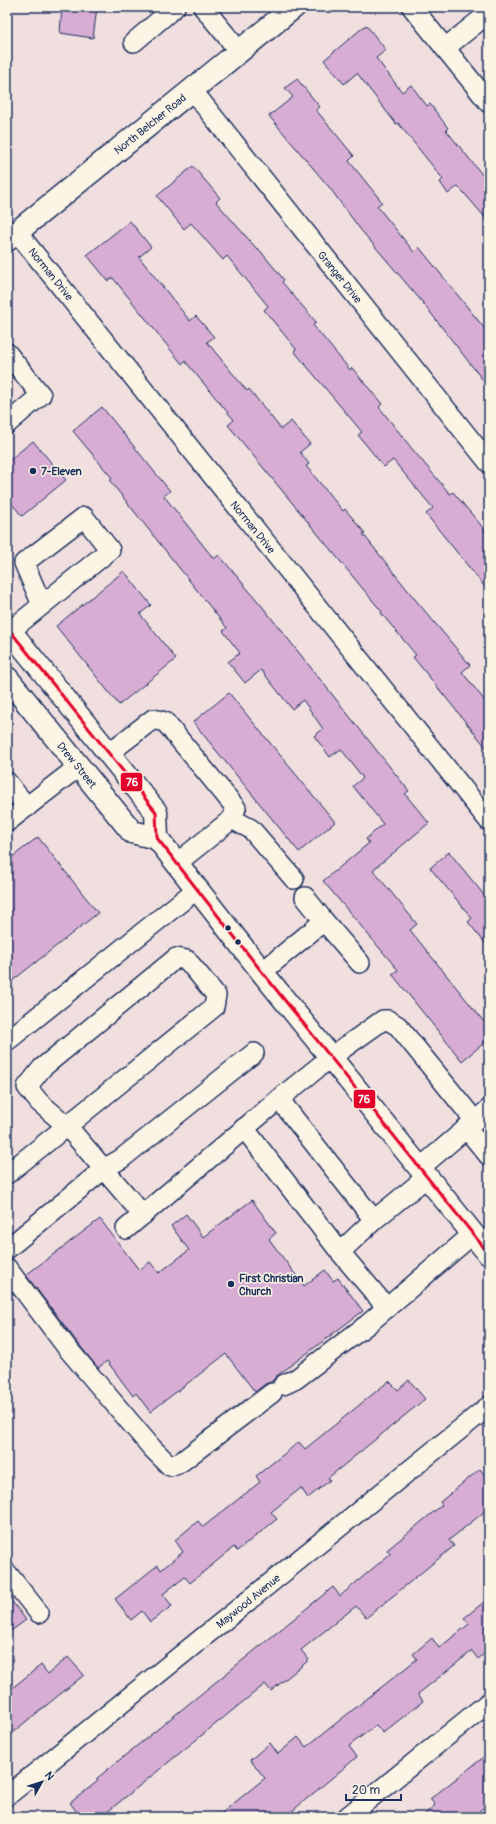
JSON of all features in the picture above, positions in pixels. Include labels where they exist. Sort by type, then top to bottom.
[{"type":"main road","name":"North Belcher Road","points":[[12,236],[294,7]]},
{"type":"main road","points":[[9,629],[156,812],[157,838],[262,972],[489,1254]]},
{"type":"main road","name":"Drew Street","points":[[7,678],[132,832],[157,838]]},
{"type":"street","points":[[134,42],[175,7]]},
{"type":"street","points":[[203,7],[239,51]]},
{"type":"street","points":[[412,7],[489,103]]},
{"type":"street","points":[[445,48],[489,13]]},
{"type":"street","name":"Granger Drive","points":[[192,90],[489,463]]},
{"type":"street","name":"Norman Drive","points":[[12,236],[489,821]]},
{"type":"street","points":[[7,353],[41,395],[7,424]]},
{"type":"street","points":[[9,629],[42,605],[110,550],[84,517],[24,563],[42,605]]},
{"type":"street","points":[[109,753],[153,718],[165,722],[236,808],[232,818],[177,863]]},
{"type":"street","points":[[7,822],[78,767]]},
{"type":"street","points":[[7,782],[27,807]]},
{"type":"street","points":[[232,818],[251,829],[294,880]]},
{"type":"street","points":[[7,1042],[197,889]]},
{"type":"street","points":[[306,897],[324,921],[360,963]]},
{"type":"street","points":[[262,972],[324,921]]},
{"type":"street","points":[[7,1174],[67,1126],[214,1007],[216,995],[187,960],[176,958],[42,1068],[27,1086],[39,1102],[67,1126],[105,1168],[143,1214]]},
{"type":"street","points":[[126,1229],[279,1099],[377,1022],[388,1020],[398,1026],[470,1125],[489,1156]]},
{"type":"street","points":[[7,1249],[105,1168],[121,1160],[254,1053]]},
{"type":"street","points":[[279,1099],[374,1220]]},
{"type":"street","points":[[340,1252],[470,1125],[489,1109]]},
{"type":"street","points":[[244,1128],[340,1252],[387,1308]]},
{"type":"street","points":[[7,1268],[68,1349],[152,1448],[170,1466],[181,1462],[277,1389],[296,1380],[387,1308],[473,1234]]},
{"type":"street","name":"Maywood Avenue","points":[[7,1796],[489,1406]]},
{"type":"street","points":[[7,1573],[39,1614]]},
{"type":"street","points":[[347,1817],[489,1702]]},
{"type":"building","points":[[62,7],[97,7],[93,38],[60,33]]},
{"type":"building","points":[[366,25],[386,50],[376,58],[402,92],[411,85],[427,106],[430,104],[448,128],[446,130],[489,183],[489,222],[458,186],[448,194],[440,182],[443,179],[398,123],[396,124],[357,73],[344,84],[324,60]]},
{"type":"building","points":[[297,79],[320,107],[316,110],[354,156],[349,161],[382,202],[377,206],[414,252],[419,247],[489,334],[489,388],[423,303],[360,229],[329,187],[269,116],[293,97],[285,88]]},
{"type":"building","points":[[193,166],[220,198],[216,202],[257,249],[258,248],[284,280],[282,282],[316,322],[313,325],[350,370],[352,368],[382,404],[379,407],[413,450],[450,494],[453,492],[480,524],[489,537],[489,592],[426,514],[433,508],[393,460],[384,467],[358,435],[362,432],[294,351],[296,349],[264,310],[268,306],[227,256],[223,260],[191,223],[184,229],[157,196]]},
{"type":"building","points":[[130,221],[151,247],[139,257],[190,321],[196,316],[214,337],[207,342],[247,391],[249,389],[281,429],[291,421],[310,444],[300,452],[309,464],[306,466],[343,511],[345,509],[365,533],[363,534],[470,665],[462,672],[489,706],[489,751],[413,657],[416,655],[381,613],[382,612],[228,425],[234,420],[185,361],[182,364],[113,278],[108,281],[87,255]]},
{"type":"building","points":[[102,407],[170,491],[164,496],[214,559],[219,555],[261,605],[409,791],[405,794],[429,823],[373,870],[417,924],[410,930],[489,1028],[489,1039],[462,1061],[392,974],[398,970],[323,881],[369,843],[366,839],[383,824],[353,786],[363,778],[341,749],[330,757],[314,736],[323,729],[303,700],[292,709],[261,670],[245,683],[228,662],[240,653],[223,631],[227,628],[110,481],[112,478],[73,431]]},
{"type":"building","name":"7-Eleven","points":[[33,441],[66,480],[22,516],[7,498],[7,462]]},
{"type":"building","points":[[124,571],[151,605],[140,614],[176,659],[119,705],[56,626]]},
{"type":"building","points":[[229,693],[335,822],[299,852],[193,722]]},
{"type":"building","points":[[38,837],[98,913],[7,985],[7,861]]},
{"type":"building","points":[[449,852],[489,901],[489,948],[468,922],[472,918],[430,868]]},
{"type":"building","points":[[252,1200],[276,1233],[269,1239],[304,1286],[325,1270],[333,1281],[338,1278],[363,1311],[278,1375],[271,1382],[265,1384],[255,1392],[226,1354],[150,1412],[136,1393],[133,1396],[107,1361],[98,1368],[26,1275],[100,1219],[139,1270],[150,1262],[159,1273],[189,1250],[171,1226],[186,1214],[203,1237]]},
{"type":"building","points":[[409,1380],[425,1399],[328,1478],[330,1480],[308,1498],[301,1488],[271,1512],[277,1519],[237,1551],[234,1547],[190,1583],[185,1577],[163,1594],[172,1606],[150,1622],[142,1611],[131,1620],[115,1599],[158,1565],[161,1570],[183,1552],[175,1540],[198,1521],[203,1527],[260,1482],[256,1476],[299,1442],[305,1449],[389,1381],[398,1390]]},
{"type":"building","points":[[480,1469],[489,1481],[489,1508],[449,1540],[454,1546],[366,1618],[356,1606],[301,1650],[309,1660],[271,1691],[265,1684],[101,1817],[81,1817],[70,1803],[98,1781],[96,1779],[333,1587],[340,1596],[390,1554],[387,1550],[442,1505],[440,1502]]},
{"type":"building","points":[[7,1595],[26,1620],[7,1634]]},
{"type":"building","points":[[489,1598],[489,1650],[478,1659],[472,1651],[418,1694],[423,1701],[383,1733],[376,1725],[349,1746],[357,1757],[285,1817],[217,1817],[265,1778],[250,1760],[270,1743],[278,1754],[298,1737],[306,1747],[417,1659],[413,1654],[432,1638],[439,1648],[469,1624],[464,1618]]},
{"type":"building","points":[[68,1657],[84,1675],[7,1737],[7,1692],[41,1665],[48,1674]]},
{"type":"building","points":[[489,1753],[489,1803],[472,1817],[422,1817],[435,1805],[430,1799]]},
{"type":"transit line","name":"76","points":[[7,627],[156,812],[157,838],[262,972],[489,1254]]},
{"type":"place","name":"7-Eleven","points":[[33,471]]},
{"type":"place","name":"First Christian Church","points":[[231,1284]]}]
